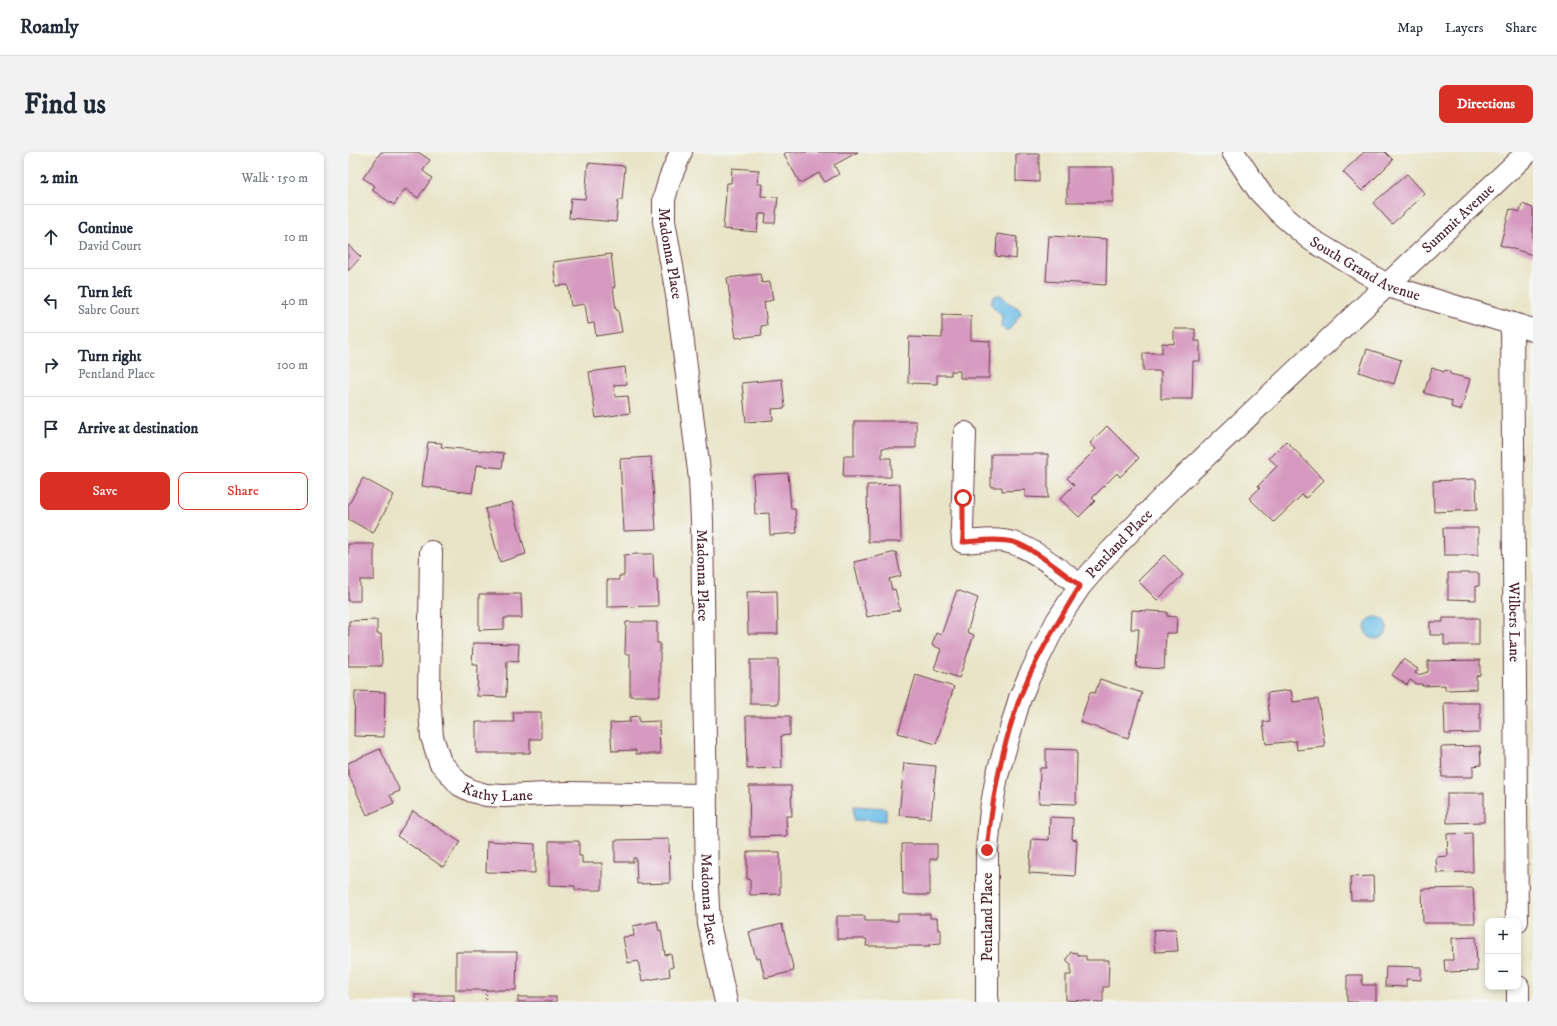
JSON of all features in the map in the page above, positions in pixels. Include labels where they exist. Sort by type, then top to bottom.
[{"type":"street","name":"Madonna Place","points":[[681,152],[670,178],[664,199],[664,221],[677,295],[700,479],[706,795],[705,837],[709,924],[726,1002]]},
{"type":"street","name":"South Grand Avenue","points":[[1233,152],[1259,191],[1282,215],[1304,234],[1388,286],[1533,330]]},
{"type":"street","name":"Summit Avenue","points":[[1388,286],[1528,152]]},
{"type":"street","name":"Pentland Place","points":[[987,1002],[987,850],[991,810],[997,776],[1014,718],[1029,676],[1058,621],[1080,586],[1105,557],[1172,488],[1388,286]]},
{"type":"street","name":"Wilbers Lane","points":[[1512,324],[1517,918]]},
{"type":"street","points":[[965,433],[962,528],[963,542],[996,540],[1014,543],[1046,561],[1080,586]]},
{"type":"street","name":"Kathy Lane","points":[[431,552],[429,696],[432,737],[440,762],[460,784],[472,791],[486,795],[504,796],[567,793],[706,795]]},
{"type":"street","points":[[1518,990],[1518,1002]]},
{"type":"path","points":[[486,990],[486,1002]]},
{"type":"water","points":[[997,295],[1001,295],[1009,303],[1018,308],[1021,313],[1010,329],[1006,330],[1001,327],[1002,315],[994,308],[992,304],[992,298]]},
{"type":"water","points":[[1376,617],[1384,620],[1387,628],[1384,636],[1376,639],[1368,636],[1365,628],[1368,620]]},
{"type":"water","points":[[854,806],[886,808],[886,821],[854,820]]},
{"type":"building","points":[[381,152],[418,152],[430,160],[423,171],[432,178],[418,198],[405,189],[394,205],[372,190],[375,186],[363,178]]},
{"type":"building","points":[[787,152],[858,152],[834,165],[839,174],[825,182],[819,173],[800,183],[784,154]]},
{"type":"building","points":[[1364,152],[1385,152],[1393,160],[1362,191],[1343,172]]},
{"type":"building","points":[[1016,154],[1039,154],[1039,182],[1016,181]]},
{"type":"building","points":[[588,163],[625,166],[622,200],[618,200],[616,222],[569,218],[571,198],[585,199]]},
{"type":"building","points":[[1067,167],[1113,167],[1113,202],[1067,202]]},
{"type":"building","points":[[732,168],[759,170],[757,184],[762,184],[761,196],[778,197],[775,223],[765,223],[766,214],[759,214],[757,232],[723,229],[727,183],[731,183]]},
{"type":"building","points":[[1407,174],[1425,194],[1392,224],[1373,203]]},
{"type":"building","points":[[1522,204],[1533,208],[1533,255],[1500,245],[1510,209],[1520,212]]},
{"type":"building","points":[[997,234],[1017,237],[1016,259],[996,256]]},
{"type":"building","points":[[1049,236],[1107,239],[1106,285],[1046,281]]},
{"type":"building","points":[[348,245],[361,257],[348,271]]},
{"type":"building","points":[[611,254],[616,310],[618,310],[622,332],[596,336],[594,323],[588,324],[585,304],[571,306],[568,285],[556,286],[553,262]]},
{"type":"building","points":[[760,274],[762,283],[770,282],[773,300],[764,302],[767,325],[761,326],[762,335],[736,338],[727,278]]},
{"type":"building","points":[[942,315],[971,316],[971,340],[990,341],[989,378],[960,378],[960,371],[951,371],[951,375],[937,375],[937,384],[908,383],[909,337],[942,338]]},
{"type":"building","points":[[1174,329],[1195,329],[1195,341],[1200,341],[1200,361],[1193,361],[1192,399],[1161,399],[1161,371],[1143,371],[1143,353],[1162,353],[1162,343],[1174,344]]},
{"type":"building","points":[[1367,349],[1401,360],[1394,384],[1359,372]]},
{"type":"building","points":[[625,367],[627,384],[614,385],[615,397],[628,396],[630,413],[596,418],[589,372]]},
{"type":"building","points":[[1432,368],[1444,372],[1445,370],[1450,372],[1450,374],[1470,379],[1461,410],[1451,407],[1452,401],[1424,393]]},
{"type":"building","points":[[782,379],[785,408],[772,409],[773,420],[746,422],[742,383]]},
{"type":"building","points":[[854,421],[916,421],[916,448],[882,448],[882,458],[891,458],[891,477],[843,477],[844,456],[854,456]]},
{"type":"building","points":[[1107,426],[1139,458],[1120,477],[1117,473],[1092,498],[1095,501],[1079,517],[1060,499],[1074,485],[1067,478],[1096,449],[1090,443]]},
{"type":"building","points":[[1286,441],[1324,480],[1306,498],[1302,495],[1274,522],[1249,498],[1260,488],[1258,486],[1277,466],[1269,458]]},
{"type":"building","points":[[428,442],[442,443],[441,447],[504,453],[502,468],[476,465],[472,493],[422,486]]},
{"type":"building","points":[[991,454],[1048,454],[1048,498],[1025,497],[1025,490],[1002,491],[1002,487],[991,487]]},
{"type":"building","points":[[651,457],[656,530],[624,531],[620,459]]},
{"type":"building","points":[[788,473],[791,509],[795,509],[797,533],[770,535],[769,513],[755,514],[753,475]]},
{"type":"building","points":[[363,478],[394,495],[373,533],[348,519],[348,506]]},
{"type":"building","points":[[1476,479],[1477,510],[1434,512],[1433,481]]},
{"type":"building","points":[[900,484],[901,542],[868,542],[867,485]]},
{"type":"building","points":[[512,502],[526,554],[500,562],[485,509]]},
{"type":"building","points":[[1443,528],[1478,528],[1478,555],[1444,555]]},
{"type":"building","points":[[348,544],[374,544],[374,580],[360,580],[360,601],[348,601]]},
{"type":"building","points":[[896,552],[901,576],[889,579],[892,590],[895,589],[900,610],[867,617],[854,562]]},
{"type":"building","points":[[653,554],[654,579],[657,579],[658,606],[607,607],[607,580],[619,580],[619,576],[624,576],[624,555]]},
{"type":"building","points":[[1164,555],[1183,575],[1157,600],[1138,581]]},
{"type":"building","points":[[1448,573],[1479,573],[1479,586],[1476,586],[1476,600],[1448,599]]},
{"type":"building","points":[[957,590],[978,598],[967,632],[974,635],[959,678],[934,669],[941,649],[932,645],[936,633],[941,635]]},
{"type":"building","points":[[777,591],[778,634],[748,634],[747,592]]},
{"type":"building","points":[[479,594],[521,594],[522,618],[504,618],[504,629],[479,630]]},
{"type":"building","points":[[1132,610],[1167,612],[1167,616],[1177,617],[1176,633],[1166,633],[1164,669],[1136,667],[1139,629],[1131,629]]},
{"type":"building","points":[[1443,618],[1479,618],[1479,645],[1444,645],[1444,635],[1430,635],[1430,622],[1443,622]]},
{"type":"building","points":[[377,620],[377,634],[381,634],[382,666],[348,666],[349,621]]},
{"type":"building","points":[[626,622],[657,622],[657,643],[660,643],[660,696],[630,696],[630,654],[625,654]]},
{"type":"building","points":[[473,643],[519,644],[518,662],[507,661],[506,697],[477,696],[478,665],[472,665]]},
{"type":"building","points":[[1403,659],[1418,669],[1415,673],[1418,675],[1428,672],[1428,661],[1480,660],[1480,675],[1476,676],[1476,689],[1445,690],[1445,685],[1422,686],[1422,684],[1416,684],[1410,680],[1407,685],[1392,675]]},
{"type":"building","points":[[750,660],[778,660],[778,704],[750,704]]},
{"type":"building","points":[[916,675],[954,687],[936,744],[898,733]]},
{"type":"building","points":[[1100,679],[1142,693],[1128,738],[1080,722],[1090,692],[1095,693]]},
{"type":"building","points":[[1291,690],[1293,702],[1318,699],[1325,747],[1297,750],[1296,741],[1266,744],[1263,722],[1270,721],[1267,693]]},
{"type":"building","points":[[355,691],[385,692],[384,737],[354,736]]},
{"type":"building","points":[[1444,703],[1480,703],[1480,733],[1445,734]]},
{"type":"building","points":[[513,712],[541,712],[541,739],[530,739],[530,753],[476,753],[476,722],[514,722]]},
{"type":"building","points":[[639,716],[639,722],[659,721],[660,754],[636,754],[636,750],[612,751],[610,723],[630,722],[629,717]]},
{"type":"building","points":[[746,716],[790,716],[790,735],[781,736],[782,768],[747,769]]},
{"type":"building","points":[[1480,746],[1481,765],[1473,766],[1473,777],[1442,777],[1441,747]]},
{"type":"building","points":[[380,749],[400,791],[390,795],[394,803],[367,815],[348,773],[348,763]]},
{"type":"building","points":[[1046,749],[1077,750],[1076,804],[1039,803],[1040,768],[1046,768]]},
{"type":"building","points":[[904,763],[936,766],[931,818],[899,815]]},
{"type":"building","points":[[749,786],[791,786],[792,816],[786,816],[787,836],[750,837]]},
{"type":"building","points":[[1447,793],[1484,793],[1484,822],[1447,823]]},
{"type":"building","points":[[413,811],[460,842],[443,867],[397,836]]},
{"type":"building","points":[[1050,817],[1073,818],[1072,839],[1077,840],[1075,876],[1029,873],[1032,839],[1049,840]]},
{"type":"building","points":[[1472,833],[1473,872],[1437,873],[1436,857],[1448,856],[1447,834]]},
{"type":"building","points":[[669,839],[670,883],[637,884],[636,858],[633,858],[633,862],[615,862],[615,840]]},
{"type":"building","points":[[487,841],[535,844],[535,873],[486,872]]},
{"type":"building","points":[[549,841],[579,841],[579,856],[582,856],[582,863],[602,863],[602,890],[575,890],[575,886],[549,885]]},
{"type":"building","points":[[902,844],[937,844],[937,859],[930,859],[930,895],[903,895]]},
{"type":"building","points":[[747,852],[780,852],[780,894],[750,895],[750,879],[747,879]]},
{"type":"building","points":[[1373,876],[1374,900],[1351,900],[1350,877]]},
{"type":"building","points":[[1473,888],[1475,923],[1423,923],[1422,889]]},
{"type":"building","points":[[898,914],[930,914],[930,918],[937,918],[938,930],[941,930],[941,943],[930,944],[930,946],[866,946],[867,939],[837,939],[837,916],[865,916],[865,921],[898,921]]},
{"type":"building","points":[[657,921],[659,931],[661,930],[665,955],[671,954],[673,967],[669,968],[670,976],[642,981],[638,961],[628,963],[623,937],[634,936],[633,926]]},
{"type":"building","points":[[782,924],[794,971],[765,978],[760,958],[756,959],[749,932]]},
{"type":"building","points":[[1176,929],[1178,951],[1155,952],[1153,930]]},
{"type":"building","points":[[1476,937],[1477,971],[1445,972],[1444,960],[1453,960],[1452,938]]},
{"type":"building","points":[[456,952],[517,952],[516,990],[456,990]]},
{"type":"building","points":[[1071,952],[1077,953],[1079,956],[1086,956],[1086,960],[1109,960],[1108,987],[1103,987],[1103,1002],[1066,1000],[1066,975],[1071,975],[1071,964],[1067,961],[1067,958]]},
{"type":"building","points":[[1386,966],[1421,967],[1421,980],[1406,979],[1406,987],[1385,986]]},
{"type":"building","points":[[1347,975],[1362,975],[1362,985],[1376,985],[1376,1002],[1347,1002]]},
{"type":"building","points":[[415,995],[454,995],[454,1002],[415,1002]]},
{"type":"building","points":[[518,997],[556,997],[556,1002],[518,1002]]},
{"type":"route","points":[[963,498],[963,542],[996,540],[1014,543],[1046,561],[1080,586],[1058,621],[1040,654],[1029,676],[1018,704],[1003,750],[997,776],[991,810],[987,850]]}]
